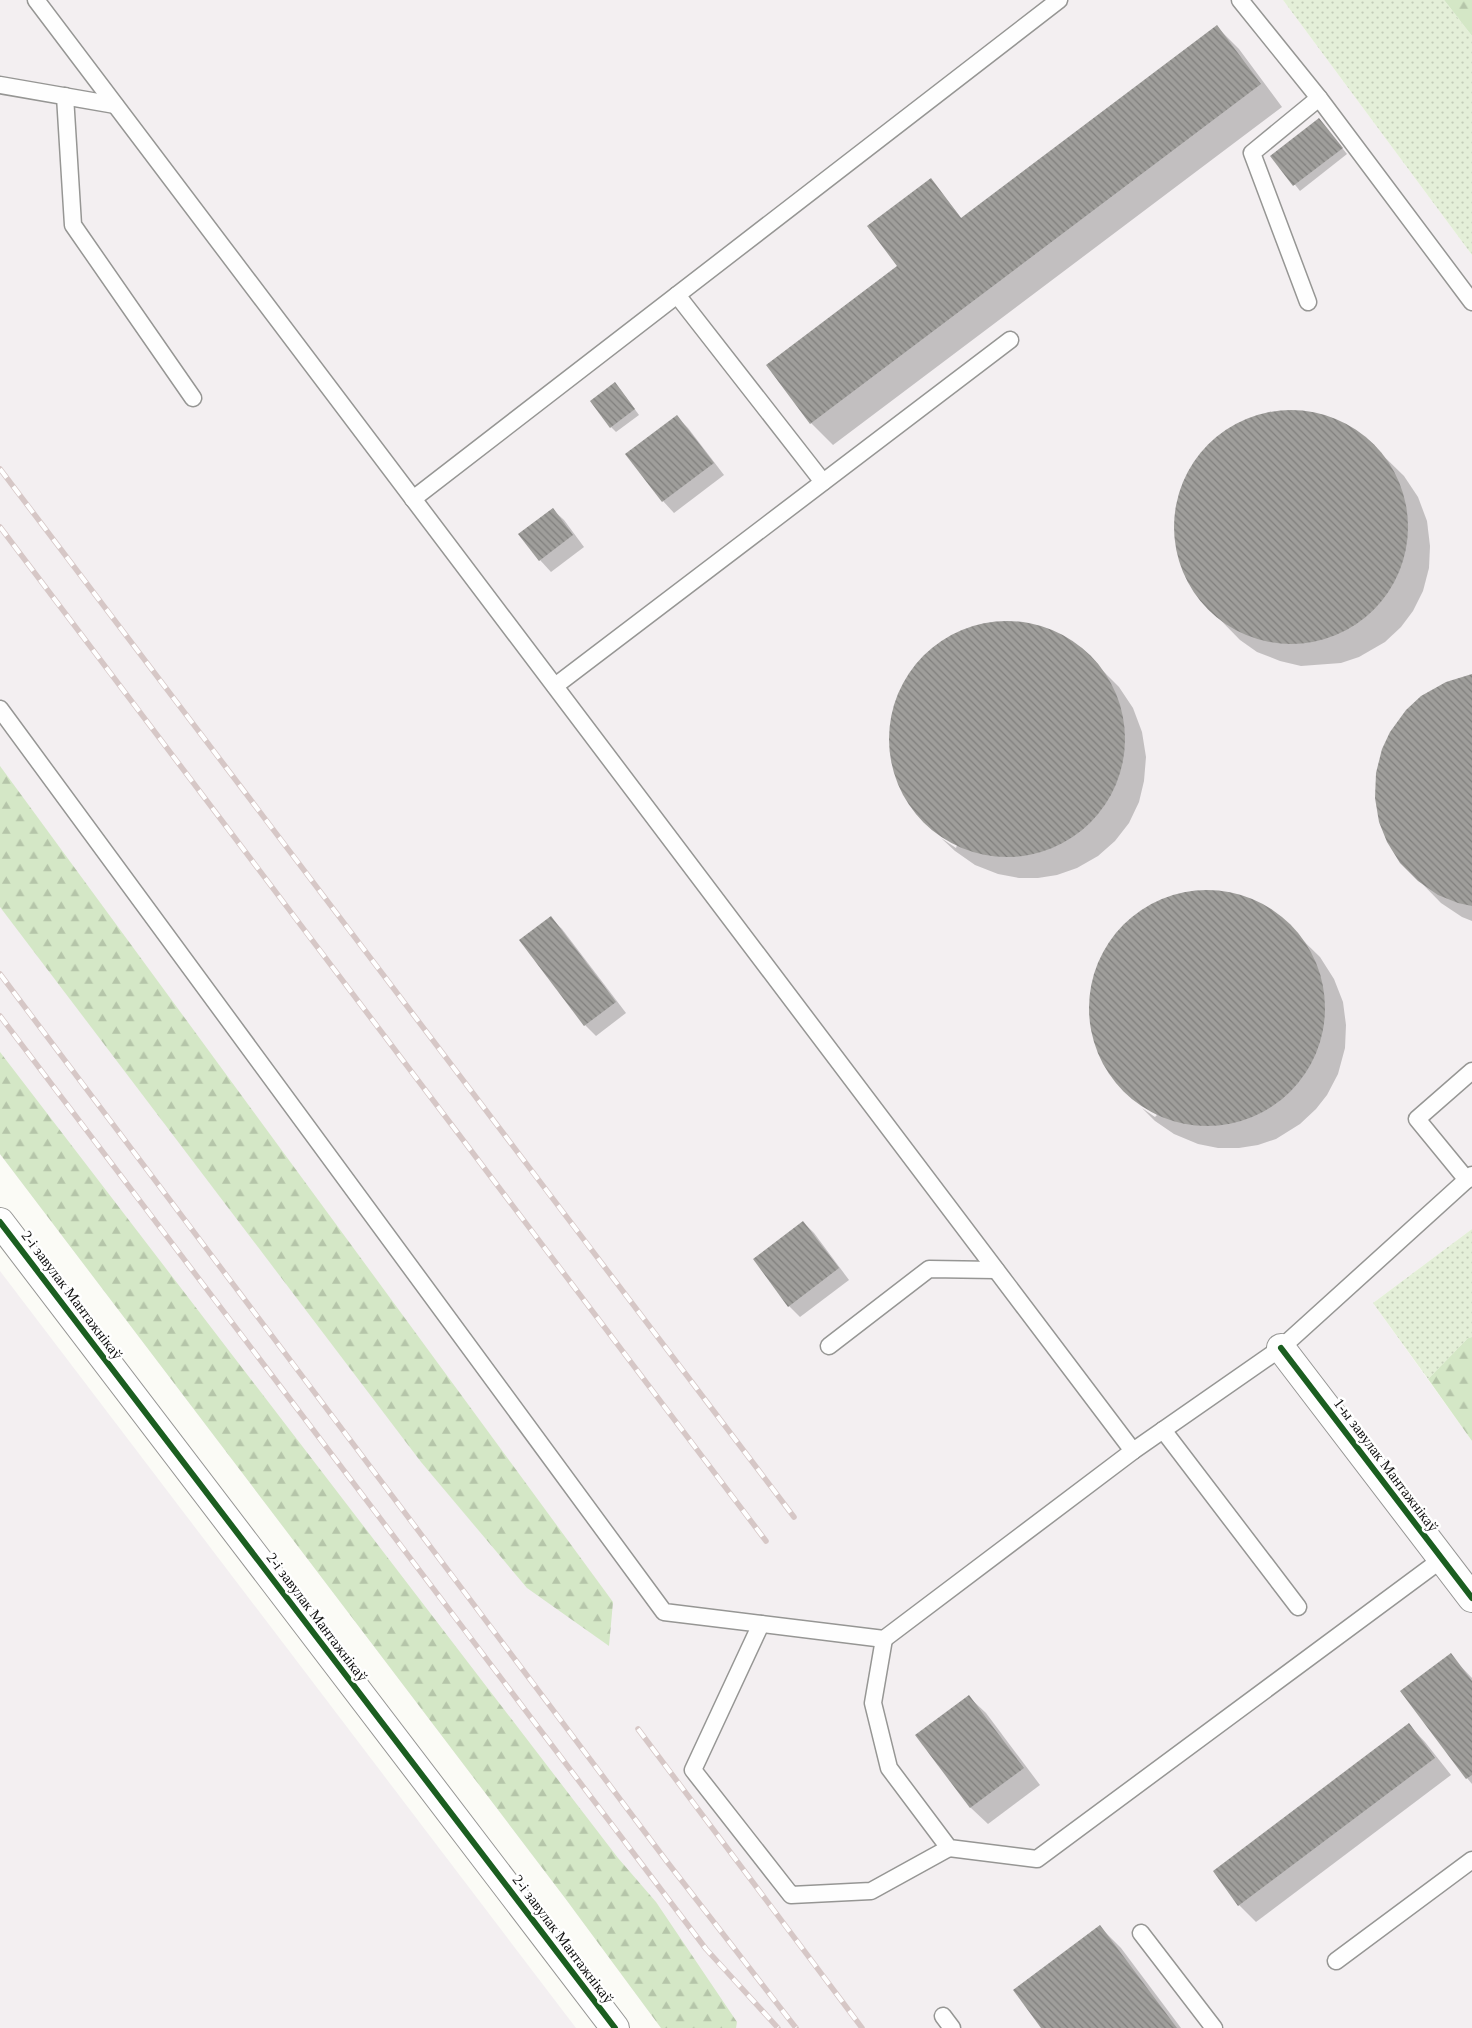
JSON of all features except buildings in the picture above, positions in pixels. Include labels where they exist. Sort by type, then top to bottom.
[{"type":"street","name":"2-і завулак Мантажнікаў","points":[[0,1222],[615,2028]]},
{"type":"street","name":"1-ы завулак Мантажнікаў","points":[[1281,1348],[1472,1598]]},
{"type":"lane","points":[[36,0],[1133,1451]]},
{"type":"lane","points":[[1240,0],[1319,98],[1472,302]]},
{"type":"lane","points":[[412,499],[1057,1]]},
{"type":"lane","points":[[0,85],[115,105]]},
{"type":"lane","points":[[65,96],[74,225],[192,398]]},
{"type":"lane","points":[[1308,302],[1252,153],[1319,98]]},
{"type":"lane","points":[[677,295],[823,482]]},
{"type":"lane","points":[[555,686],[1010,340]]},
{"type":"lane","points":[[0,709],[664,1612],[884,1639]]},
{"type":"lane","points":[[949,1848],[889,1768],[873,1703],[884,1639],[1133,1451],[1281,1348],[1469,1178],[1417,1119],[1472,1071]]},
{"type":"lane","points":[[830,1346],[929,1269],[996,1270]]},
{"type":"lane","points":[[1163,1430],[1298,1608]]},
{"type":"lane","points":[[761,1624],[693,1770],[791,1895],[871,1891],[949,1848],[1036,1859],[1442,1559]]},
{"type":"lane","points":[[1336,1961],[1472,1860]]},
{"type":"lane","points":[[1141,1933],[1214,2028]]},
{"type":"shaded area","points":[[0,0],[1283,0],[1472,255],[1472,1229],[1373,1303],[1472,1441],[1472,2028],[661,2028],[565,1898],[0,1154]]},
{"type":"shaded area","points":[[0,1271],[576,2028],[0,2028]]},
{"type":"green space","points":[[1283,0],[1444,0],[1472,36],[1472,255]]},
{"type":"green space","points":[[1444,0],[1472,0],[1472,36]]},
{"type":"green space","points":[[0,766],[613,1602],[609,1646],[527,1588],[421,1462],[0,907]]},
{"type":"green space","points":[[0,1052],[618,1858],[656,1902],[737,2022],[736,2028],[661,2028],[565,1898],[0,1154]]},
{"type":"green space","points":[[1472,1229],[1472,1337],[1468,1338],[1428,1379],[1373,1303]]},
{"type":"green space","points":[[1472,1337],[1472,1441],[1428,1379],[1468,1338]]},
{"type":"railway","points":[[0,469],[794,1517]]},
{"type":"railway","points":[[0,527],[766,1541]]},
{"type":"railway","points":[[0,974],[668,1863],[796,2028]]},
{"type":"railway","points":[[0,1016],[706,1949],[778,2028]]},
{"type":"railway","points":[[638,1729],[862,2028]]},
{"type":"cycle path","points":[[0,1222],[615,2028]]},
{"type":"cycle path","points":[[1281,1348],[1472,1598]]}]
